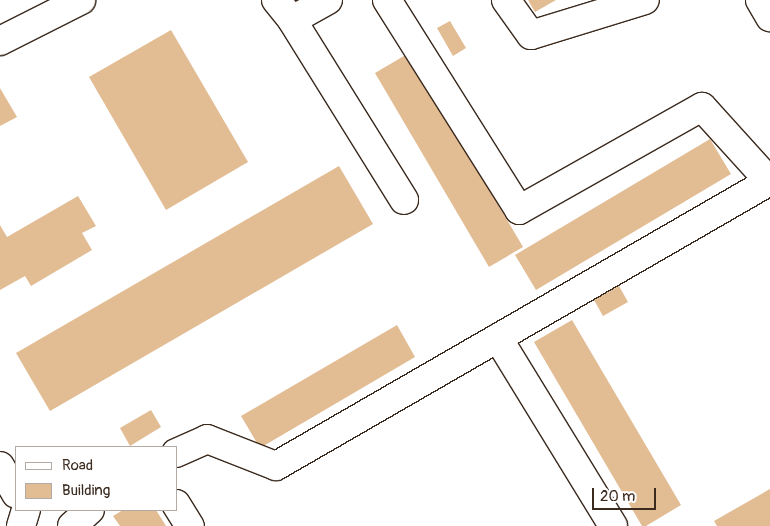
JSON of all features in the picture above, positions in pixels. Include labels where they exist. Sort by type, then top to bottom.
[{"type":"street","points":[[0,41],[82,0]]},
{"type":"street","points":[[328,0],[284,10],[369,140],[404,200]]},
{"type":"street","points":[[178,451],[207,439],[276,466],[770,181],[702,107],[519,210],[387,0]]},
{"type":"street","points":[[506,0],[531,36],[645,0]]},
{"type":"street","points":[[760,0],[770,17]]},
{"type":"street","points":[[498,338],[613,526]]},
{"type":"street","points":[[0,466],[15,492]]},
{"type":"street","points":[[178,507],[190,526]]},
{"type":"street","points":[[21,526],[26,511]]},
{"type":"street","points":[[72,526],[89,511]]},
{"type":"building","points":[[528,0],[556,0],[535,12]]},
{"type":"building","points":[[450,21],[466,48],[453,56],[437,28]]},
{"type":"building","points":[[171,30],[248,162],[166,210],[89,77]]},
{"type":"building","points":[[409,53],[523,247],[489,267],[375,73]]},
{"type":"building","points":[[0,88],[17,117],[0,126]]},
{"type":"building","points":[[710,139],[731,174],[536,290],[515,255]]},
{"type":"building","points":[[339,166],[373,224],[50,411],[16,353]]},
{"type":"building","points":[[78,196],[96,226],[82,233],[92,250],[31,286],[25,276],[0,290],[0,225],[7,237]]},
{"type":"building","points":[[619,286],[628,302],[603,316],[594,300]]},
{"type":"building","points":[[572,320],[681,505],[646,526],[642,526],[534,342]]},
{"type":"building","points":[[397,325],[415,357],[260,448],[241,416]]},
{"type":"building","points":[[151,410],[161,427],[130,446],[120,428]]},
{"type":"building","points":[[770,489],[770,526],[717,526],[714,521]]},
{"type":"building","points":[[121,511],[157,511],[166,526],[120,526],[113,516]]}]
